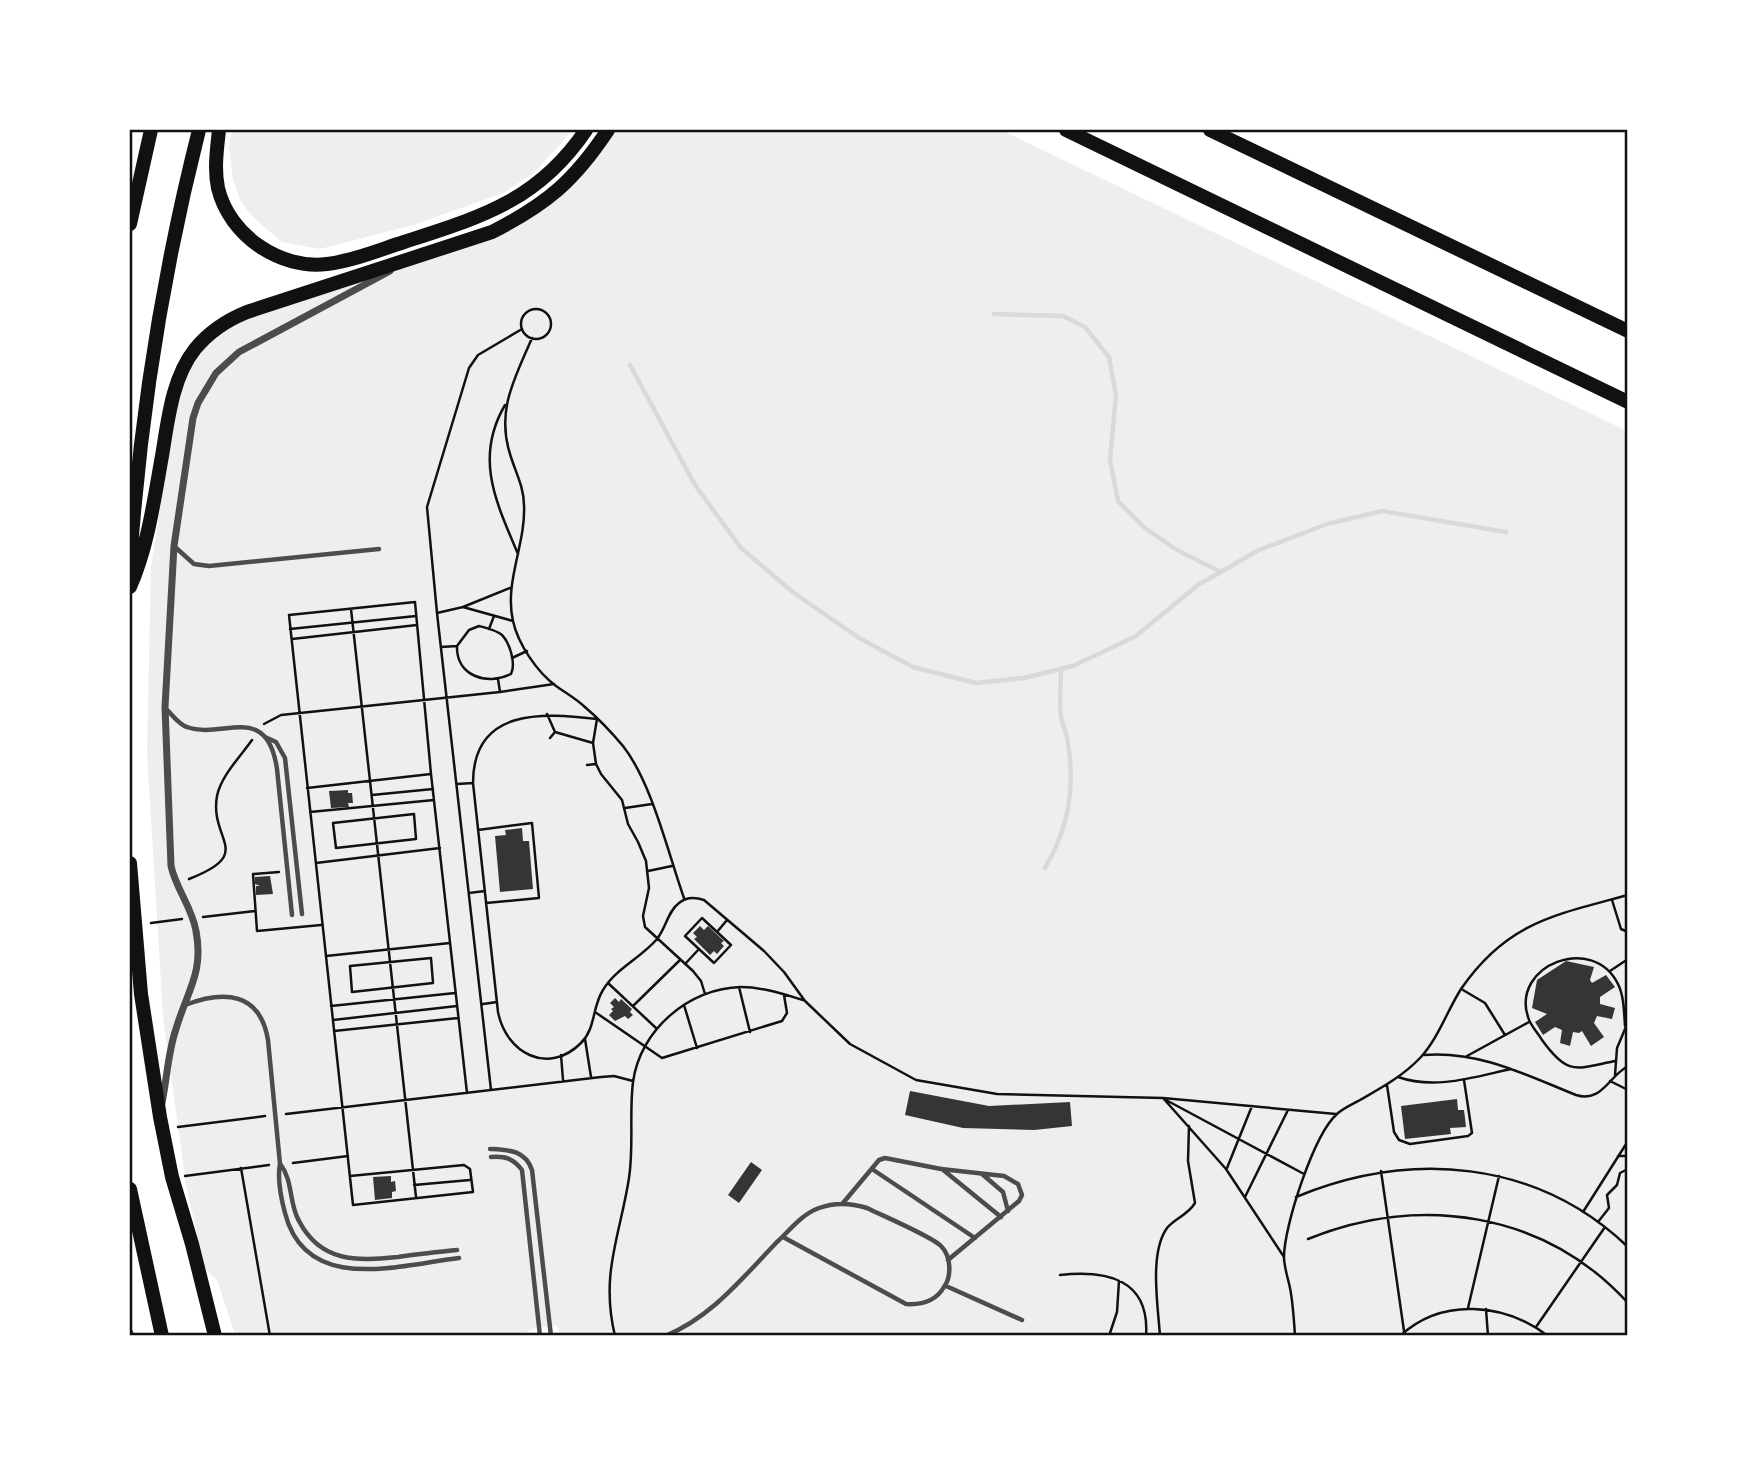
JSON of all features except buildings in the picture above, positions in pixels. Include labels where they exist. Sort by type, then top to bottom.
[{"type":"main road","points":[[130,224],[151,130]]},
{"type":"main road","points":[[130,563],[136,473],[152,360],[178,216],[199,130]]},
{"type":"main road","points":[[219,130],[216,160],[218,188],[230,216],[255,244],[288,261],[315,264],[347,260],[494,210],[523,195],[543,179],[586,130]]},
{"type":"main road","points":[[130,587],[142,555],[172,401],[181,372],[194,351],[212,331],[234,317],[492,232],[527,215],[575,175],[608,130]]},
{"type":"main road","points":[[1066,130],[1628,402]]},
{"type":"main road","points":[[1210,130],[1628,331]]},
{"type":"main road","points":[[130,863],[141,994],[161,1123],[172,1177],[215,1335]]},
{"type":"main road","points":[[130,1189],[162,1335]]},
{"type":"street","points":[[161,1123],[175,1030],[195,980],[198,949],[193,918],[176,884],[171,866],[164,707],[174,546],[194,418],[203,392],[230,359],[256,342],[345,297],[412,258]]},
{"type":"lane","points":[[174,546],[194,564],[209,566],[380,549]]},
{"type":"lane","points":[[164,707],[181,724],[190,728],[242,727],[276,742],[285,758],[302,914]]},
{"type":"lane","points":[[260,734],[273,751],[275,759],[292,915]]},
{"type":"lane","points":[[185,1005],[204,998],[225,997],[247,1003],[259,1013],[268,1040],[280,1164],[279,1179],[287,1220],[296,1238],[319,1260],[352,1270],[459,1258]]},
{"type":"lane","points":[[490,1149],[521,1154],[527,1159],[532,1170],[551,1335]]},
{"type":"lane","points":[[491,1157],[508,1157],[522,1170],[540,1335]]},
{"type":"lane","points":[[843,1203],[879,1160],[885,1158],[1004,1176],[1018,1184],[1021,1195],[1009,1212],[948,1260]]},
{"type":"lane","points":[[280,1164],[286,1172],[293,1207],[302,1226],[315,1243],[335,1255],[364,1260],[457,1250]]},
{"type":"lane","points":[[872,1168],[975,1238]]},
{"type":"lane","points":[[942,1168],[1002,1217]]},
{"type":"lane","points":[[982,1174],[1003,1192],[1009,1212]]},
{"type":"lane","points":[[665,1335],[687,1325],[718,1304],[783,1237],[810,1212],[831,1205],[843,1203],[867,1208],[940,1245],[948,1260],[950,1273],[946,1286],[935,1298],[926,1303],[906,1304],[783,1237]]},
{"type":"lane","points":[[946,1286],[1022,1320]]},
{"type":"path","points":[[536,310],[547,314],[551,321],[547,333],[543,337],[532,338],[527,337],[522,329],[521,319],[525,314],[536,310]]},
{"type":"path","points":[[491,1090],[427,507],[469,368],[478,355],[522,329]]},
{"type":"path","points":[[518,554],[492,489],[488,450],[492,433],[532,338]]},
{"type":"path","points":[[505,405],[509,453],[519,477],[524,503],[523,528],[510,588],[513,621],[527,652],[554,684],[575,698],[622,745],[640,772],[685,899]]},
{"type":"path","points":[[437,613],[463,607],[510,588]]},
{"type":"path","points":[[350,1176],[464,1165],[470,1169],[473,1192],[353,1205],[289,615],[415,602],[431,774],[467,1093]]},
{"type":"path","points":[[463,607],[513,621]]},
{"type":"path","points":[[351,609],[416,1198]]},
{"type":"path","points":[[290,629],[416,616]]},
{"type":"path","points":[[489,629],[494,616]]},
{"type":"path","points":[[292,639],[417,625]]},
{"type":"path","points":[[472,627],[489,629],[504,637],[514,662],[513,670],[507,676],[483,679],[466,671],[460,664],[457,646],[472,627]]},
{"type":"path","points":[[441,647],[457,646]]},
{"type":"path","points":[[512,658],[527,652]]},
{"type":"path","points":[[498,678],[500,692]]},
{"type":"path","points":[[176,884],[211,870],[224,858],[226,844],[217,809],[217,793],[221,783],[274,716],[554,684]]},
{"type":"path","points":[[597,719],[547,714],[515,720],[495,731],[478,754],[473,772],[497,1002],[503,1029],[518,1049],[540,1058],[561,1055],[573,1049],[590,1031],[597,1001],[608,983],[656,939],[668,921],[672,909],[685,899],[704,900],[764,951],[805,1000],[850,1044],[916,1080],[997,1094],[1163,1098],[1336,1114]]},
{"type":"path","points":[[547,714],[555,732],[593,743]]},
{"type":"path","points":[[597,719],[593,743],[596,764],[600,774],[622,800],[628,824],[638,842],[648,871],[649,888],[644,923],[648,931],[701,981],[705,994]]},
{"type":"path","points":[[550,738],[555,732]]},
{"type":"path","points":[[587,765],[596,764]]},
{"type":"path","points":[[307,788],[431,774]]},
{"type":"path","points":[[457,784],[473,783]]},
{"type":"path","points":[[372,795],[433,789]]},
{"type":"path","points":[[310,812],[434,800]]},
{"type":"path","points":[[625,808],[652,804]]},
{"type":"path","points":[[414,814],[416,839],[377,843],[336,848],[333,823],[414,814]]},
{"type":"path","points":[[478,830],[532,823],[539,898],[486,903]]},
{"type":"path","points":[[316,863],[440,848]]},
{"type":"path","points":[[648,871],[673,866]]},
{"type":"path","points":[[279,872],[253,874],[257,931],[322,925]]},
{"type":"path","points":[[469,893],[485,891]]},
{"type":"path","points":[[1284,1257],[1296,1197],[1304,1174],[1316,1147],[1336,1114],[1387,1085],[1423,1055],[1462,989],[1484,961],[1511,937],[1542,919],[1628,895]]},
{"type":"path","points":[[1612,900],[1621,929],[1628,932]]},
{"type":"path","points":[[702,918],[731,944],[714,962],[699,948],[685,936],[702,918]]},
{"type":"path","points":[[717,932],[727,920]]},
{"type":"path","points":[[326,956],[450,943]]},
{"type":"path","points":[[685,964],[699,948]]},
{"type":"path","points":[[431,958],[433,983],[393,988],[352,992],[350,966],[431,958]]},
{"type":"path","points":[[1615,1061],[1577,1068],[1562,1064],[1556,1059],[1530,1021],[1527,1002],[1531,986],[1541,971],[1558,960],[1577,958],[1593,961],[1609,972],[1621,994],[1626,1024],[1617,1048],[1615,1075]]},
{"type":"path","points":[[1609,972],[1628,959]]},
{"type":"path","points":[[633,1006],[680,960]]},
{"type":"path","points":[[608,983],[656,1028]]},
{"type":"path","points":[[615,1335],[609,1305],[609,1268],[631,1165],[633,1081],[644,1047],[656,1028],[684,1004],[705,994],[738,987],[757,988],[805,1000]]},
{"type":"path","points":[[738,987],[750,1032]]},
{"type":"path","points":[[1462,989],[1485,1003],[1504,1035]]},
{"type":"path","points":[[331,1006],[456,993]]},
{"type":"path","points":[[595,1012],[662,1058],[782,1021],[787,1013],[784,995]]},
{"type":"path","points":[[481,1004],[497,1002]]},
{"type":"path","points":[[684,1004],[696,1048]]},
{"type":"path","points":[[333,1020],[457,1006]]},
{"type":"path","points":[[334,1031],[458,1018]]},
{"type":"path","points":[[1467,1056],[1530,1021]]},
{"type":"path","points":[[585,1039],[591,1078]]},
{"type":"path","points":[[561,1055],[563,1082]]},
{"type":"path","points":[[1423,1055],[1467,1056],[1491,1061],[1582,1097],[1600,1093],[1615,1075],[1628,1066]]},
{"type":"path","points":[[1398,1077],[1435,1084],[1512,1069]]},
{"type":"path","points":[[161,1123],[275,1115],[591,1078],[614,1076],[633,1081]]},
{"type":"path","points":[[1387,1085],[1394,1132],[1399,1140],[1410,1144],[1468,1136],[1472,1133],[1464,1080]]},
{"type":"path","points":[[1610,1081],[1628,1090]]},
{"type":"path","points":[[1163,1098],[1226,1168],[1284,1257],[1291,1291],[1295,1335]]},
{"type":"path","points":[[1163,1098],[1304,1174]]},
{"type":"path","points":[[1226,1168],[1252,1106]]},
{"type":"path","points":[[1245,1197],[1288,1110]]},
{"type":"path","points":[[1160,1335],[1156,1276],[1160,1242],[1174,1221],[1195,1203],[1188,1161],[1189,1126]]},
{"type":"path","points":[[1583,1212],[1628,1141]]},
{"type":"path","points":[[172,1177],[348,1156]]},
{"type":"path","points":[[1618,1156],[1628,1156]]},
{"type":"path","points":[[1613,1164],[1620,1173]]},
{"type":"path","points":[[242,1168],[270,1335]]},
{"type":"path","points":[[1296,1197],[1346,1179],[1381,1171],[1451,1169],[1500,1176],[1544,1191],[1583,1212],[1628,1247]]},
{"type":"path","points":[[1598,1222],[1609,1208],[1607,1195],[1616,1185],[1620,1173],[1628,1169]]},
{"type":"path","points":[[1381,1171],[1404,1331]]},
{"type":"path","points":[[1468,1308],[1500,1176]]},
{"type":"path","points":[[414,1185],[471,1180]]},
{"type":"path","points":[[1308,1239],[1347,1224],[1387,1216],[1438,1214],[1489,1222],[1536,1237],[1601,1278],[1628,1303]]},
{"type":"path","points":[[1536,1327],[1605,1227]]},
{"type":"path","points":[[1060,1275],[1084,1274],[1119,1281],[1134,1289],[1142,1301],[1146,1335]]},
{"type":"path","points":[[1109,1335],[1117,1312],[1119,1281]]},
{"type":"path","points":[[1400,1335],[1424,1320],[1445,1312],[1468,1308],[1486,1309],[1521,1318],[1548,1335]]},
{"type":"path","points":[[1486,1309],[1488,1335]]},
{"type":"shaded area","points":[[232,130],[573,130],[534,173],[503,193],[413,225],[320,249],[282,242],[254,218],[241,202],[233,180],[229,147]]},
{"type":"shaded area","points":[[616,130],[1001,130],[1627,431],[1627,1335],[561,1336],[557,1326],[539,1327],[517,1336],[235,1335],[217,1280],[205,1269],[186,1185],[163,1017],[147,752],[151,567],[179,391],[198,356],[213,339],[244,319],[301,302],[306,295],[477,244],[531,218],[578,179]]},
{"type":"waterway","points":[[994,314],[1063,316],[1085,327],[1109,357],[1116,395],[1110,460],[1118,501],[1145,528],[1177,550],[1221,572]]},
{"type":"waterway","points":[[630,365],[695,485],[741,548],[794,593],[859,638],[913,667],[976,683],[1024,678],[1073,666],[1136,636],[1198,585],[1259,550],[1327,524],[1382,511],[1506,532]]},
{"type":"waterway","points":[[1045,868],[1065,823],[1070,792],[1068,743],[1060,711],[1061,669]]}]
